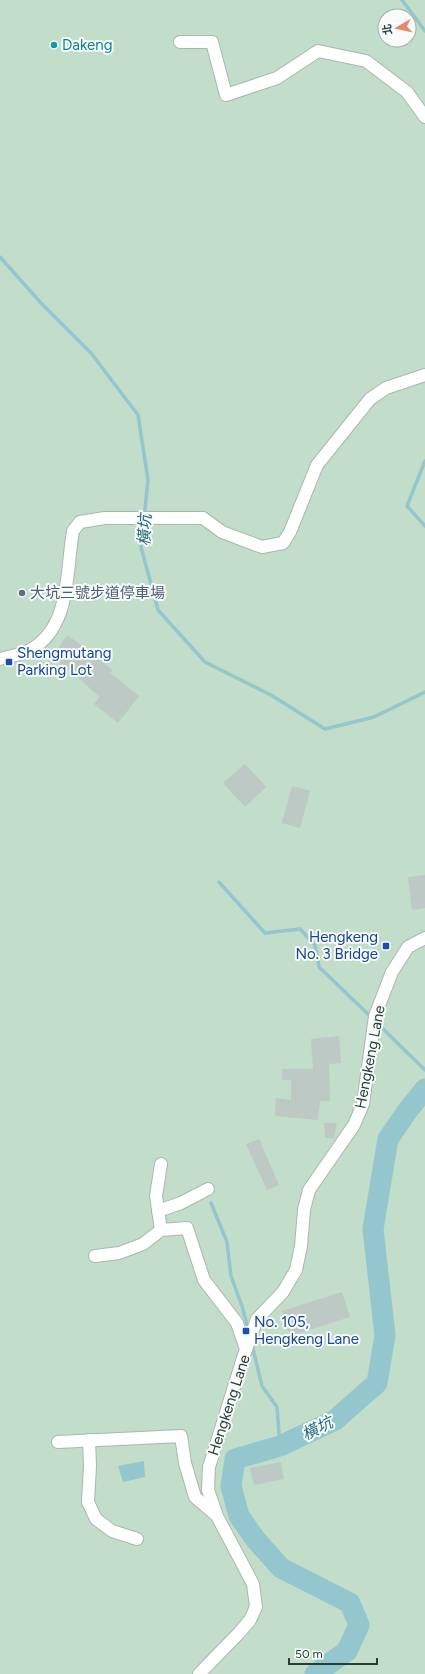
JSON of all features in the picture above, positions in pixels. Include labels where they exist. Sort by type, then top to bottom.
[{"type":"street","points":[[180,42],[212,42],[226,95],[276,78],[318,51],[366,60],[407,92],[425,117]]},
{"type":"street","points":[[0,659],[28,651],[44,641],[58,619],[63,603],[73,531],[80,522],[105,518],[203,518],[222,532],[262,547],[283,543],[290,532],[317,465],[370,398],[386,388],[423,375]]},
{"type":"street","name":"Hengkeng Lane","points":[[199,1674],[239,1633],[250,1620],[256,1607],[253,1584],[217,1516],[208,1490],[209,1467],[246,1349],[258,1319],[283,1292],[296,1270],[301,1246],[304,1210],[309,1190],[354,1125],[363,1104],[375,1016],[392,972],[408,947],[425,938]]},
{"type":"street","points":[[161,1164],[156,1196],[161,1230]]},
{"type":"street","points":[[158,1211],[181,1203],[208,1189]]},
{"type":"street","points":[[95,1256],[119,1253],[143,1244],[161,1230],[187,1228],[204,1280],[238,1323],[246,1349]]},
{"type":"street","points":[[58,1442],[181,1436],[185,1464],[195,1497],[217,1516]]},
{"type":"street","points":[[89,1440],[90,1466],[88,1502],[96,1519],[112,1531],[137,1539]]},
{"type":"green space","points":[[0,0],[425,0],[425,1674],[0,1674]]},
{"type":"water","points":[[144,1461],[145,1477],[123,1482],[118,1466]]},
{"type":"building","points":[[67,635],[94,654],[112,670],[110,673],[139,696],[118,723],[94,704],[100,697],[76,676],[77,675],[52,657]]},
{"type":"building","points":[[245,764],[266,787],[245,807],[223,783]]},
{"type":"building","points":[[292,786],[310,791],[300,828],[282,823]]},
{"type":"building","points":[[425,875],[425,908],[412,910],[408,877]]},
{"type":"building","points":[[339,1036],[341,1063],[329,1064],[330,1101],[320,1101],[318,1120],[275,1116],[276,1098],[291,1100],[291,1080],[282,1080],[282,1069],[313,1069],[311,1039]]},
{"type":"building","points":[[324,1123],[337,1123],[334,1138],[325,1138]]},
{"type":"building","points":[[259,1139],[279,1185],[267,1190],[246,1144]]},
{"type":"building","points":[[342,1292],[350,1317],[290,1336],[282,1311]]},
{"type":"building","points":[[281,1462],[284,1479],[254,1485],[250,1468]]},
{"type":"waterway","points":[[402,0],[425,31]]},
{"type":"waterway","name":"橫坑","points":[[0,257],[41,303],[91,353],[138,415],[148,480],[141,547],[158,610],[205,662],[271,695],[325,729],[374,717],[425,692]]},
{"type":"waterway","points":[[425,461],[407,506],[425,526]]},
{"type":"waterway","points":[[219,882],[265,933],[300,929],[315,945],[319,967],[371,1017]]},
{"type":"waterway","points":[[377,1023],[425,1070]]},
{"type":"waterway","name":"橫坑","points":[[315,1674],[347,1651],[359,1625],[350,1603],[281,1568],[256,1540],[239,1516],[231,1486],[235,1459],[280,1446],[335,1420],[377,1383],[385,1335],[373,1229],[388,1139],[425,1089]]},
{"type":"waterway","points":[[211,1203],[227,1242],[231,1276],[242,1306],[249,1332]]},
{"type":"waterway","points":[[252,1345],[262,1386],[277,1407],[280,1446]]},
{"type":"place","name":"Dakeng","points":[[54,45]]},
{"type":"place","name":"大坑三號步道停車場","points":[[22,593]]},
{"type":"place","name":"Shengmutang Parking Lot","points":[[9,662]]},
{"type":"place","name":"Hengkeng No. 3 Bridge","points":[[386,946]]},
{"type":"place","name":"No. 105, Hengkeng Lane","points":[[246,1331]]}]
